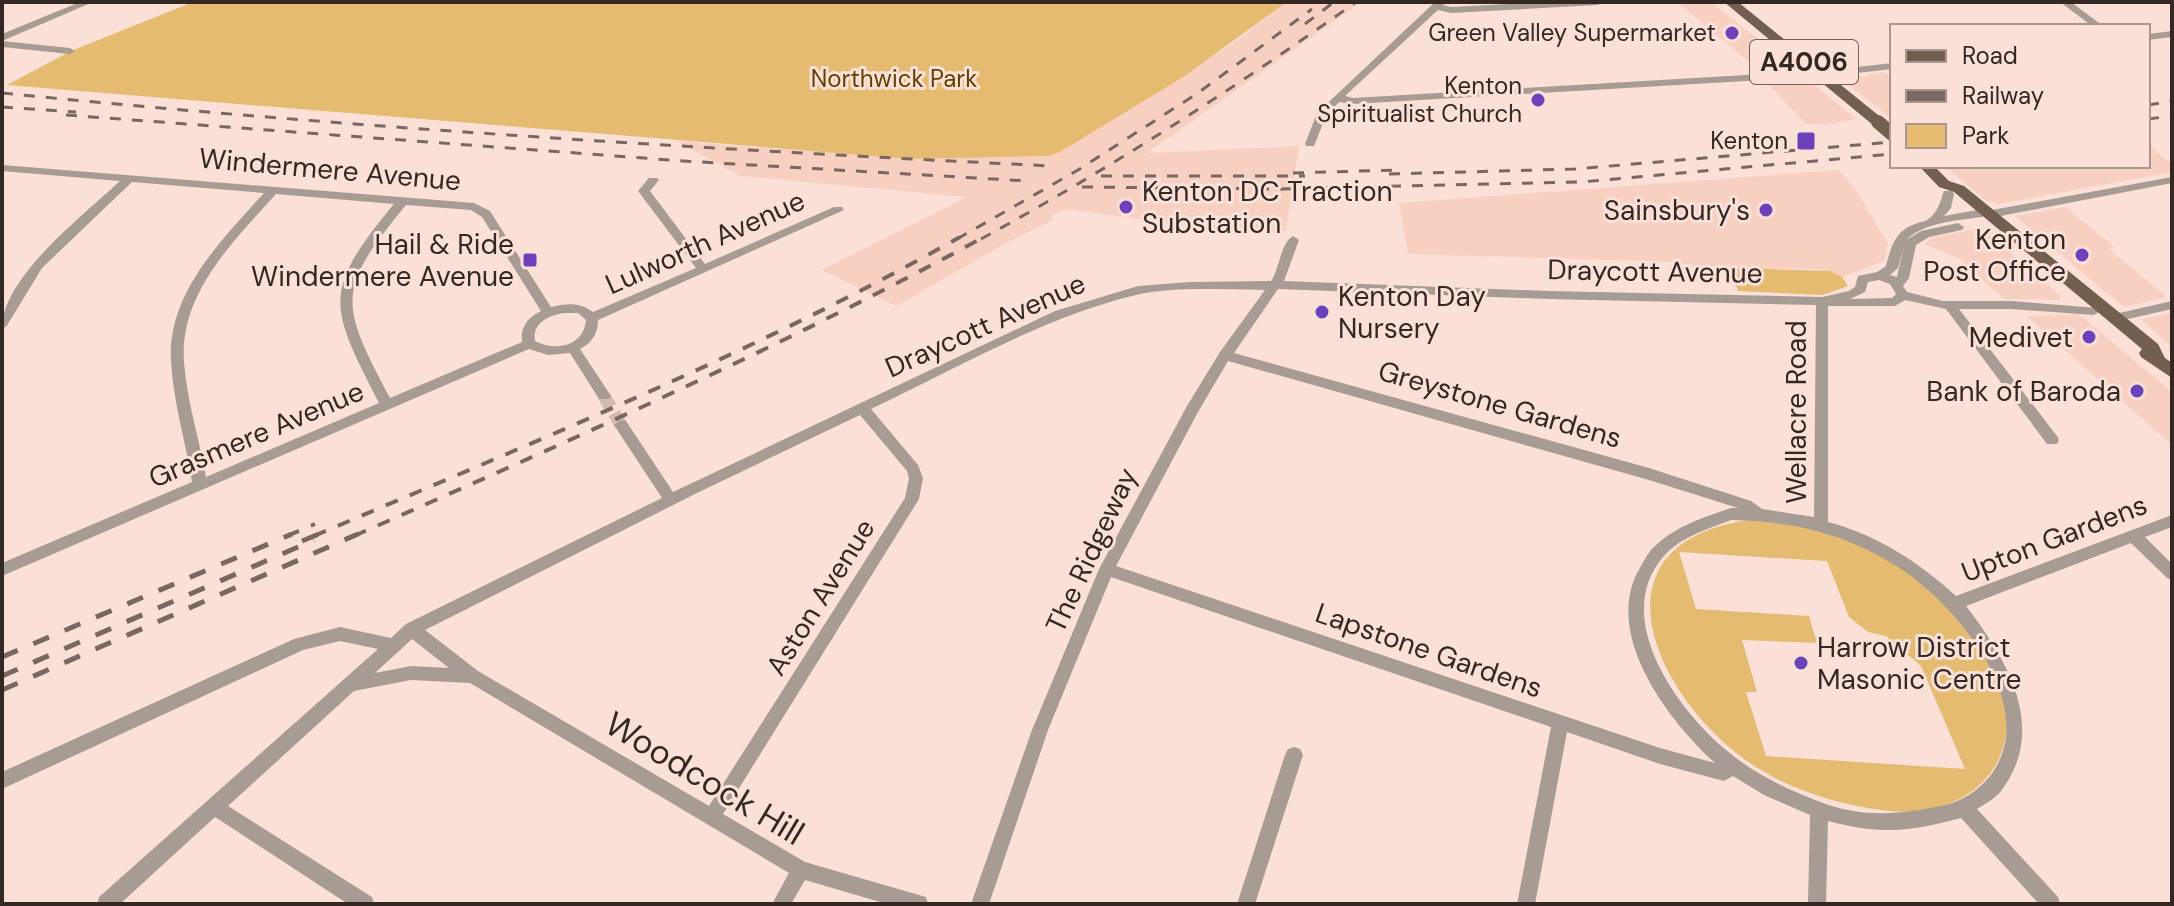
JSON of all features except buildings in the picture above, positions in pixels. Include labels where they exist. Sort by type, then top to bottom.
[{"type":"main road","name":"A4006","points":[[1730,2],[1890,132]]},
{"type":"main road","points":[[1928,168],[1946,189],[1985,216],[2152,348],[2157,359]]},
{"type":"main road","points":[[1985,216],[2094,311],[2172,372]]},
{"type":"street","points":[[2,41],[88,2]]},
{"type":"street","points":[[1310,144],[1321,115],[1438,4],[1451,10],[1598,2]]},
{"type":"street","points":[[2065,2],[2095,24]]},
{"type":"street","points":[[2150,37],[2172,34]]},
{"type":"street","points":[[2,41],[15,46],[70,51]]},
{"type":"street","points":[[2,56],[15,46]]},
{"type":"street","points":[[1337,98],[1353,101],[1818,74],[1890,66]]},
{"type":"street","name":"Windermere Avenue","points":[[2,168],[474,207],[486,214],[548,312]]},
{"type":"street","points":[[2,324],[37,265],[130,178]]},
{"type":"street","points":[[653,180],[644,191],[703,269]]},
{"type":"street","points":[[1880,276],[1892,268],[1903,235],[1917,226],[2172,180]]},
{"type":"street","points":[[1933,221],[1945,208],[1946,189]]},
{"type":"street","points":[[200,486],[177,357],[180,332],[192,297],[212,261],[273,190]]},
{"type":"street","points":[[388,406],[356,341],[346,290],[363,254],[402,202]]},
{"type":"street","name":"Lulworth Avenue","points":[[592,318],[838,210]]},
{"type":"street","points":[[1900,290],[1908,249],[1915,239],[1985,216]]},
{"type":"street","name":"The Ridgeway","points":[[980,904],[1040,730],[1107,569],[1165,456],[1225,355],[1276,284],[1293,240]]},
{"type":"street","name":"Draycott Avenue","points":[[1822,305],[1861,289],[1864,277],[1880,276],[1900,290],[1950,306],[2011,305],[2094,311]]},
{"type":"street","name":"Draycott Avenue","points":[[412,629],[671,500],[1059,314],[1125,294],[1165,286],[1276,284],[1822,305],[1878,300],[1895,302],[1900,290]]},
{"type":"street","points":[[1861,289],[1878,300]]},
{"type":"street","name":"Wellacre Road","points":[[1821,524],[1822,305]]},
{"type":"street","points":[[2115,318],[2172,305]]},
{"type":"street","points":[[1950,306],[2052,440]]},
{"type":"street","points":[[581,309],[592,318],[591,332],[573,348],[549,353],[529,344],[528,329],[548,312],[581,309]]},
{"type":"street","name":"Grasmere Avenue","points":[[2,570],[529,344]]},
{"type":"street","points":[[573,348],[604,396]]},
{"type":"street","name":"Greystone Gardens","points":[[1225,355],[1649,474],[1746,505],[1758,514]]},
{"type":"street","name":"Aston Avenue","points":[[713,815],[912,499],[916,478],[913,469],[862,408]]},
{"type":"street","points":[[621,425],[671,500]]},
{"type":"street","points":[[1731,514],[1758,514],[1821,524],[1892,555],[1956,603],[1993,651],[2011,694],[2015,713],[2013,747],[2006,769],[1992,790],[1965,809],[1941,818],[1878,822],[1819,809],[1789,797],[1733,765],[1702,739],[1661,691],[1641,643],[1636,608],[1640,581],[1650,559],[1666,541],[1682,530],[1731,514]]},
{"type":"street","name":"Upton Gardens","points":[[1956,603],[2172,521]]},
{"type":"street","points":[[2133,535],[2172,574]]},
{"type":"street","name":"Lapstone Gardens","points":[[1107,569],[1700,768],[1724,773],[1733,765]]},
{"type":"street","points":[[106,904],[412,629]]},
{"type":"street","name":"Woodcock Hill","points":[[412,629],[472,676],[713,815],[801,870],[919,904]]},
{"type":"street","points":[[2,781],[300,644],[340,634],[391,645]]},
{"type":"street","name":"Woodcock Hill","points":[[345,686],[411,673],[472,676]]},
{"type":"street","points":[[1526,904],[1560,722]]},
{"type":"street","points":[[1246,904],[1294,755]]},
{"type":"street","points":[[213,806],[365,904]]},
{"type":"street","points":[[1817,904],[1819,809]]},
{"type":"street","points":[[1965,809],[2051,904]]},
{"type":"street","points":[[781,904],[801,870]]},
{"type":"shaded area","points":[[1287,2],[1360,3],[1147,153],[1299,146],[1286,231],[1226,230],[1064,209],[1051,216],[1053,220],[896,306],[821,270],[967,197],[740,176],[677,141],[909,159],[1048,156],[1232,44]]},
{"type":"shaded area","points":[[1711,2],[1794,70],[1761,72],[1678,3]]},
{"type":"shaded area","points":[[1884,72],[1890,77],[1890,117],[1842,80]]},
{"type":"shaded area","points":[[1811,82],[1856,119],[1827,125],[1806,124],[1768,84]]},
{"type":"shaded area","points":[[2150,146],[2172,165],[2172,172],[1999,204],[1986,201],[1947,168],[2150,168]]},
{"type":"shaded area","points":[[1839,170],[1856,190],[1888,244],[1884,261],[1842,277],[1819,269],[1706,268],[1673,262],[1408,254],[1399,203]]},
{"type":"shaded area","points":[[2065,207],[2115,247],[2109,249],[2167,297],[2121,305],[2015,216]]},
{"type":"shaded area","points":[[1975,229],[1986,232],[2061,296],[2060,300],[2004,299],[1960,259],[1924,244],[1932,238]]},
{"type":"shaded area","points":[[2172,313],[2172,348],[2141,319]]},
{"type":"shaded area","points":[[2079,314],[2172,392],[2172,445],[2026,316]]},
{"type":"green space","name":"Northwick Park","points":[[193,2],[1287,2],[1183,77],[1060,152],[1048,156],[909,159],[7,85],[71,51]]},
{"type":"green space","points":[[1728,268],[1830,271],[1842,277],[1848,286],[1823,295],[1738,291]]},
{"type":"green space","points":[[1749,520],[1818,530],[1867,547],[1918,580],[1972,633],[1997,673],[2004,693],[2007,722],[2003,748],[1993,769],[1978,787],[1958,800],[1935,808],[1909,812],[1881,810],[1835,801],[1789,785],[1761,770],[1725,743],[1693,710],[1668,672],[1653,632],[1651,595],[1664,561],[1696,536]],"holes":[[[1679,552],[1827,561],[1849,617],[1868,632],[1886,636],[1921,666],[1965,769],[1766,756],[1746,692],[1757,692],[1742,640],[1817,643],[1809,616],[1696,609]]]},
{"type":"tunnel","points":[[604,396],[621,425]]},
{"type":"railway","points":[[1305,24],[1334,2]]},
{"type":"railway","points":[[981,239],[1172,126],[1356,2]]},
{"type":"railway","points":[[957,239],[1078,170],[1198,93],[1312,9]]},
{"type":"railway","points":[[2,93],[264,117],[527,136],[1052,166]]},
{"type":"railway","points":[[2150,105],[2172,101]]},
{"type":"railway","points":[[2,107],[76,112]]},
{"type":"railway","points":[[66,115],[683,161],[1028,181]]},
{"type":"railway","points":[[2150,119],[2172,116]]},
{"type":"railway","points":[[1389,174],[1575,169],[1890,142]]},
{"type":"railway","points":[[1082,187],[1275,189],[1581,182],[1890,154]]},
{"type":"railway","points":[[1293,173],[1397,170]]},
{"type":"railway","points":[[1101,176],[1305,176]]},
{"type":"railway","points":[[314,536],[723,358],[960,237]]},
{"type":"railway","points":[[354,536],[751,356],[984,237]]},
{"type":"railway","points":[[287,536],[315,524]]},
{"type":"railway","points":[[2,657],[292,534]]},
{"type":"railway","points":[[302,541],[319,534]]},
{"type":"railway","points":[[2,690],[358,534]]},
{"type":"railway","points":[[2,676],[314,540]]},
{"type":"place","name":"Green Valley Supermarket","points":[[1732,33]]},
{"type":"place","name":"Kenton Spiritualist Church","points":[[1538,100]]},
{"type":"place","name":"Kenton","points":[[1806,141]]},
{"type":"place","name":"Kenton DC Traction Substation","points":[[1126,207]]},
{"type":"place","name":"Sainsbury's","points":[[1766,210]]},
{"type":"place","name":"Kenton Post Office","points":[[2082,255]]},
{"type":"place","name":"Hail & Ride Windermere Avenue","points":[[530,260]]},
{"type":"place","name":"Kenton Day Nursery","points":[[1322,312]]},
{"type":"place","name":"Medivet","points":[[2089,337]]},
{"type":"place","name":"Bank of Baroda","points":[[2137,391]]},
{"type":"place","name":"Harrow District Masonic Centre","points":[[1801,663]]}]
